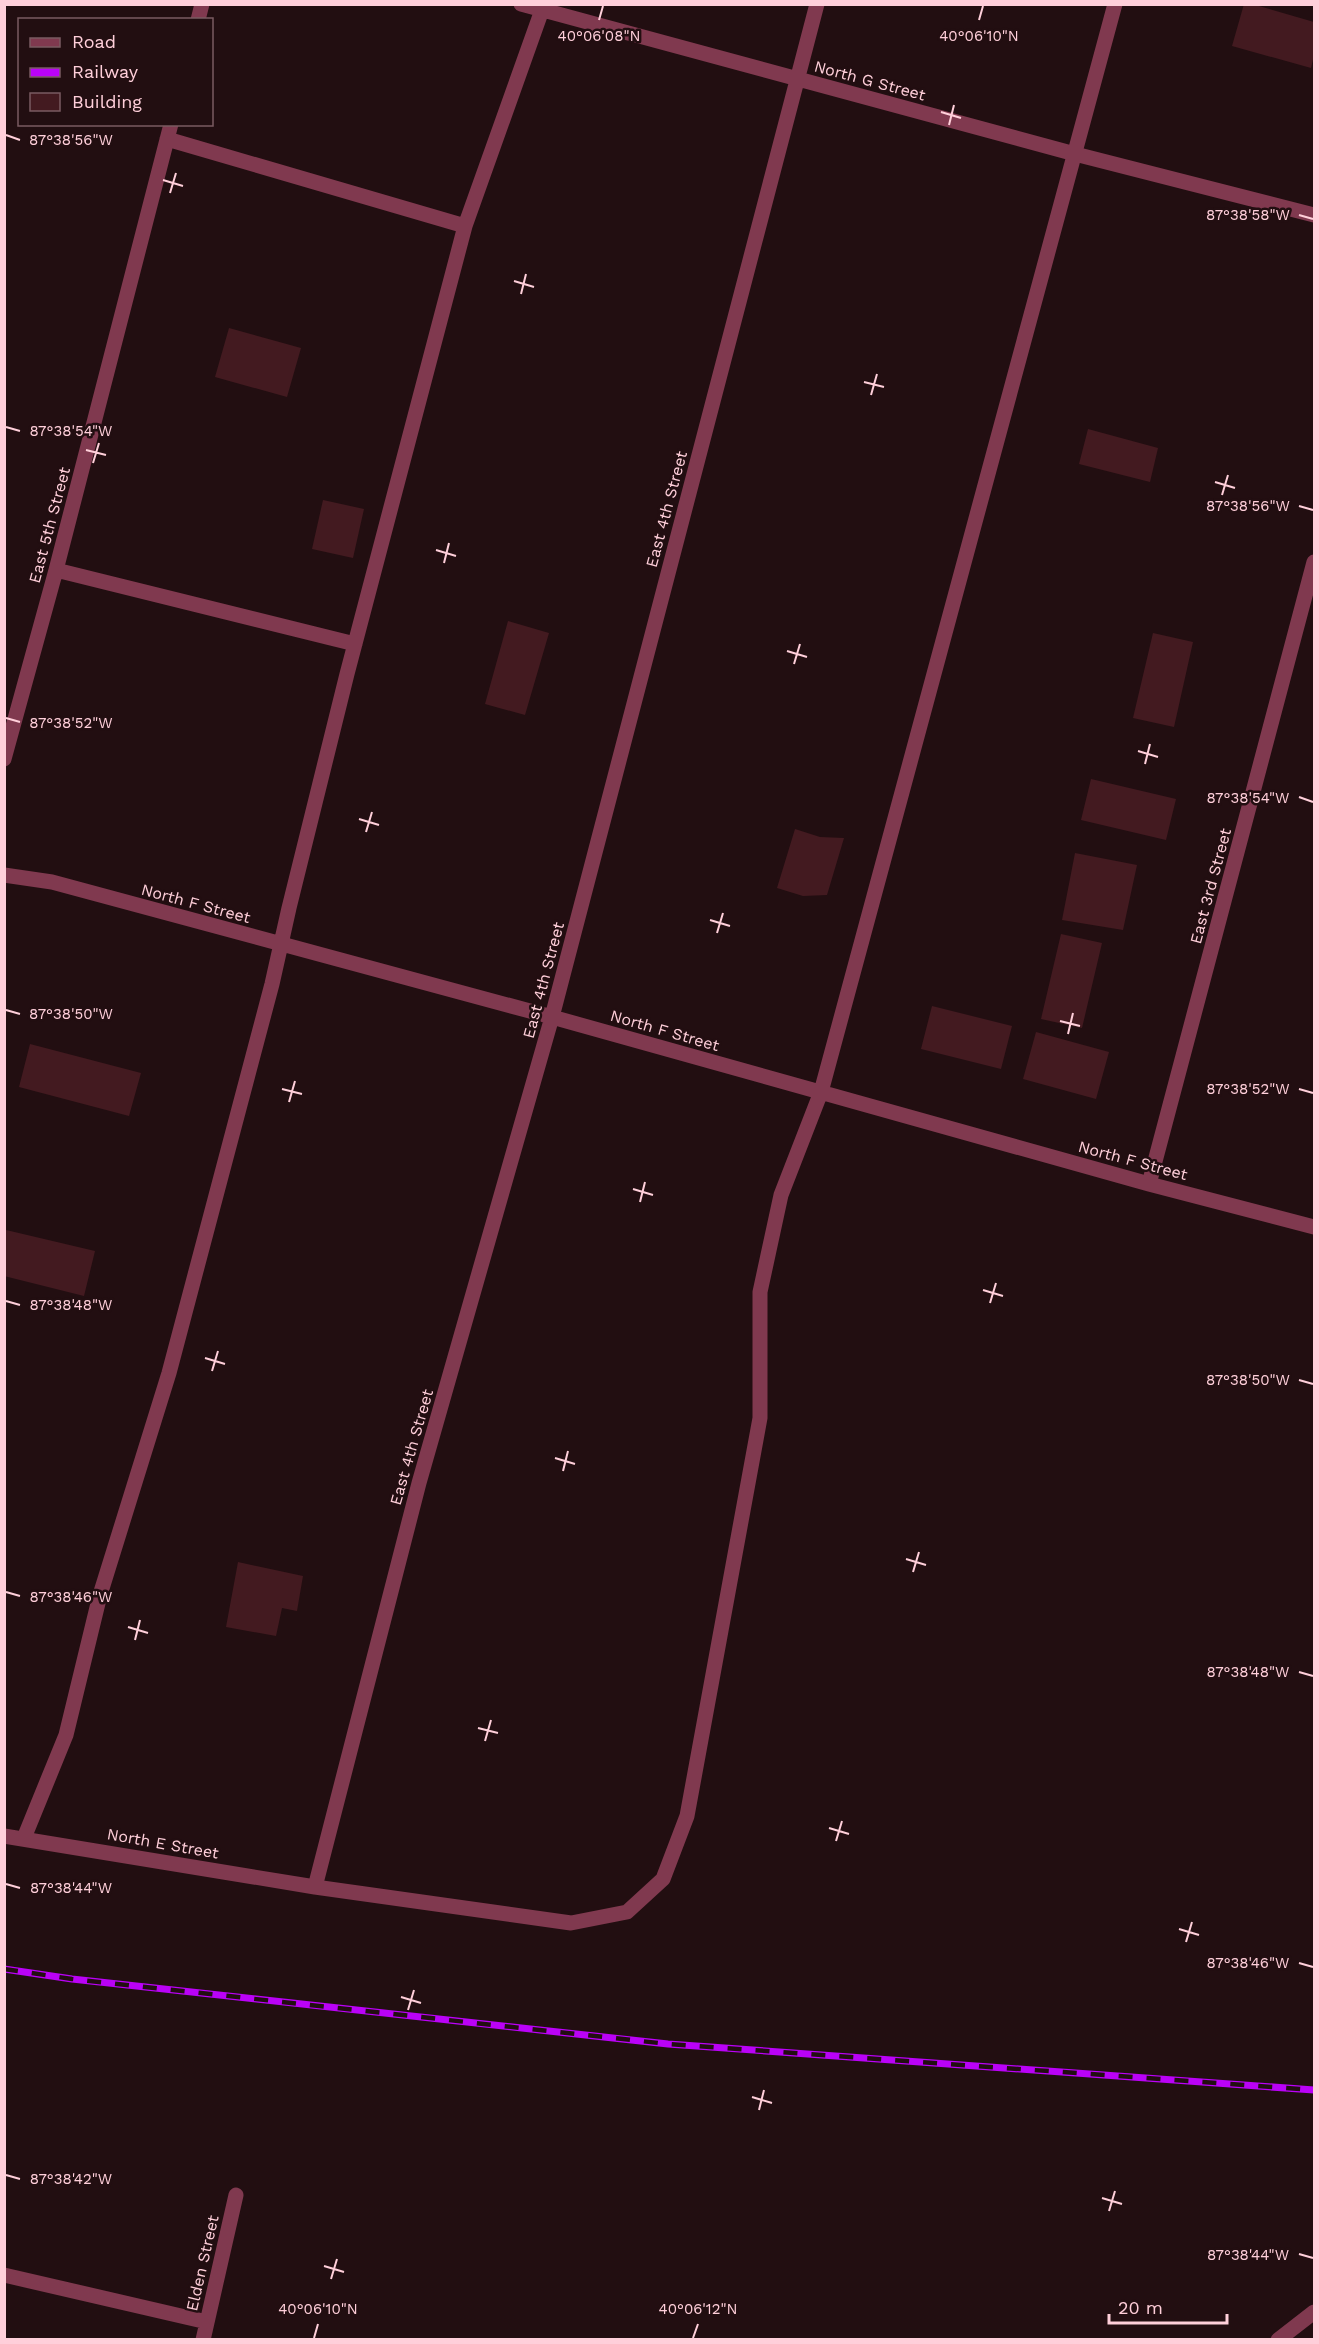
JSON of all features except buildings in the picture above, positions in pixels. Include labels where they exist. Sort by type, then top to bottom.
[{"type":"street","name":"North G Street","points":[[521,4],[1075,154],[1314,215]]},
{"type":"street","name":"East 4th Street","points":[[315,1887],[419,1483],[552,1017],[817,4]]},
{"type":"street","name":"North E Street","points":[[4,1836],[315,1887],[571,1923],[627,1912],[663,1879],[687,1816],[760,1418],[760,1292],[781,1195],[821,1092],[1115,4]]},
{"type":"street","points":[[24,1838],[66,1735],[100,1595],[169,1373],[272,984],[355,644],[465,226],[542,10]]},
{"type":"street","points":[[169,132],[465,226]]},
{"type":"street","name":"East 5th Street","points":[[4,759],[56,570],[169,132]]},
{"type":"street","name":"East 3rd Street","points":[[1149,1184],[1314,562]]},
{"type":"street","points":[[56,570],[355,644]]},
{"type":"street","name":"North F Street","points":[[4,875],[52,882],[552,1017],[1149,1184],[1314,1227]]},
{"type":"street","name":"Elden Street","points":[[203,2340],[236,2195]]},
{"type":"street","points":[[4,2275],[207,2322]]},
{"type":"street","points":[[1278,2340],[1314,2312]]},
{"type":"railway","points":[[4,1969],[72,1979],[668,2044],[1314,2090]]}]
